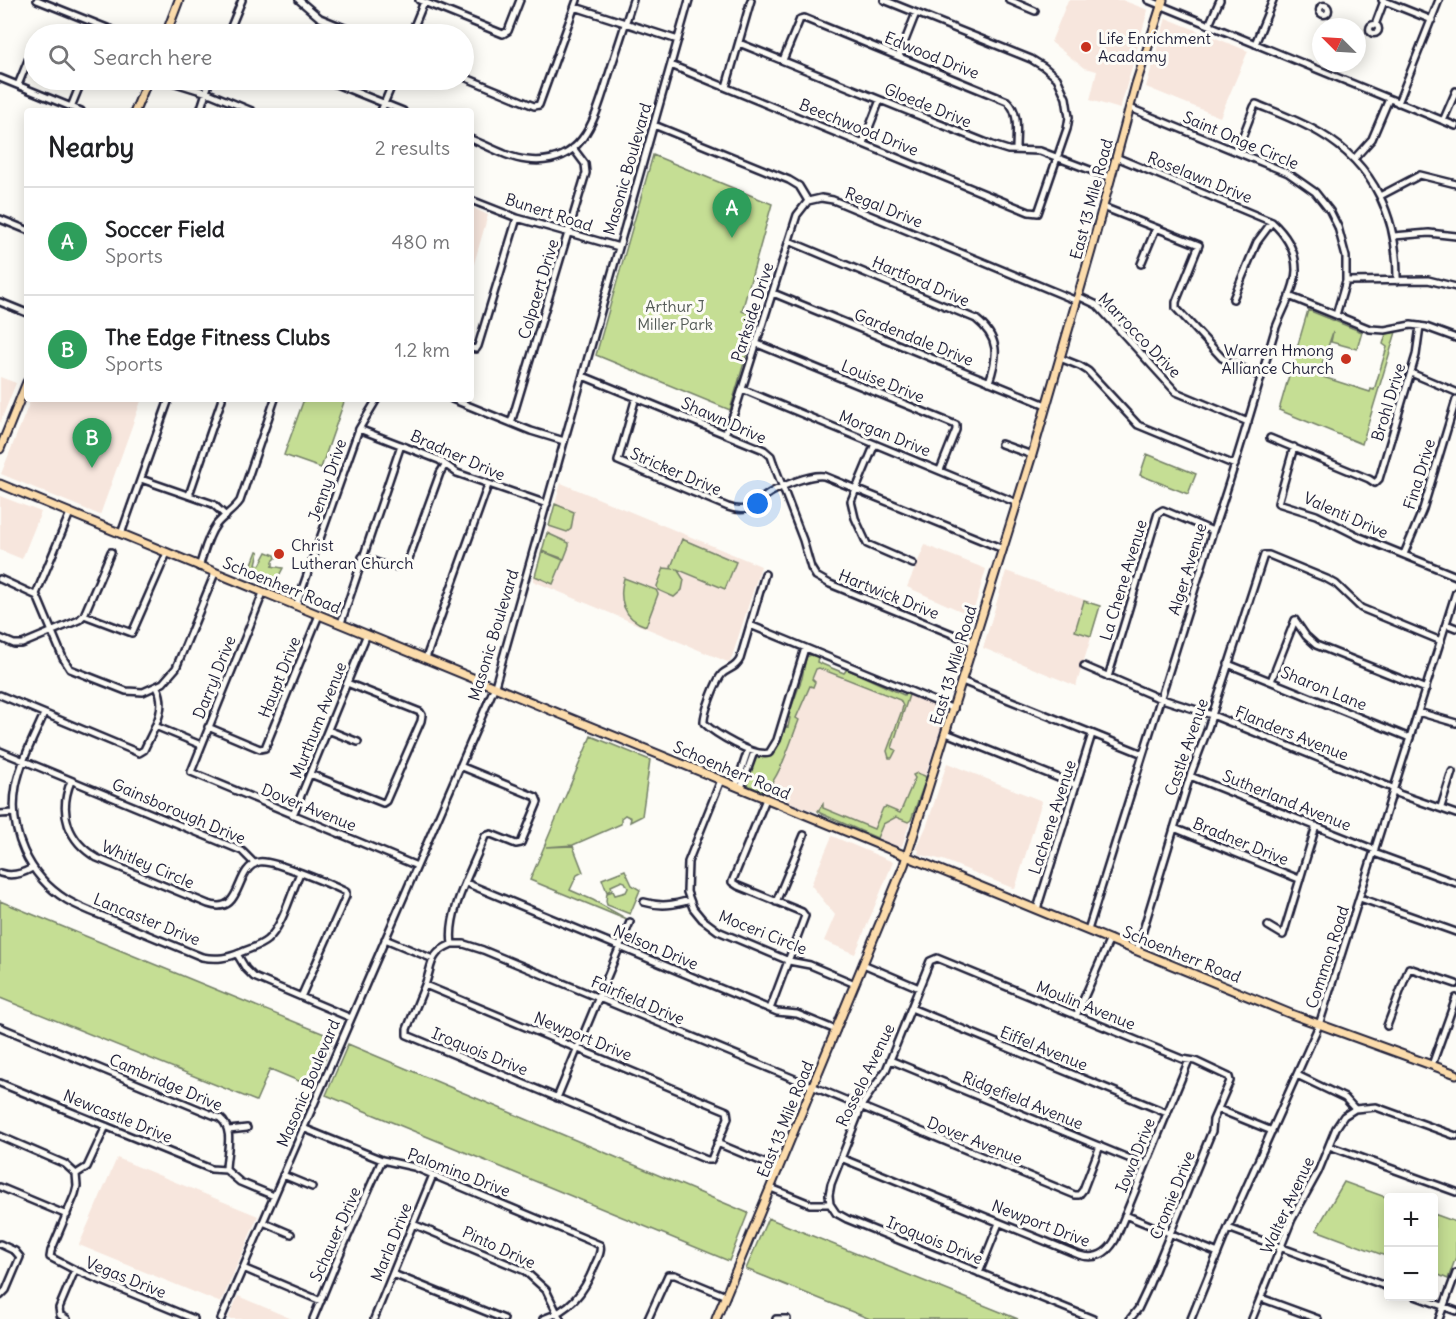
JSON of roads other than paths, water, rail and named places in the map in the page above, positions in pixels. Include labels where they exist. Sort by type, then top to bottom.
[{"type":"main road","points":[[170,24],[179,0]]},
{"type":"main road","name":"East 13 Mile Road","points":[[716,1319],[906,857],[1032,455],[1162,3]]},
{"type":"main road","points":[[136,108],[144,90]]},
{"type":"main road","points":[[0,449],[24,389]]},
{"type":"main road","name":"Schoenherr Road","points":[[0,484],[1319,1025],[1456,1074]]},
{"type":"street","points":[[37,0],[97,24]]},
{"type":"street","points":[[232,24],[242,0]]},
{"type":"street","points":[[299,0],[320,18],[335,24]]},
{"type":"street","points":[[414,24],[421,1],[505,34],[520,0]]},
{"type":"street","points":[[474,81],[537,106],[577,0]]},
{"type":"street","points":[[474,140],[528,160],[552,159],[573,148],[585,137],[592,125],[633,0]]},
{"type":"street","name":"Masonic Boulevard","points":[[221,1319],[495,686],[689,0]]},
{"type":"street","points":[[726,87],[751,0]]},
{"type":"street","points":[[884,0],[1031,59],[1057,78],[1066,98],[1069,117],[1057,157]]},
{"type":"street","points":[[1009,0],[1035,11]]},
{"type":"street","points":[[1148,0],[1162,3],[1209,25],[1456,126]]},
{"type":"street","points":[[1209,25],[1220,0]]},
{"type":"street","points":[[1255,44],[1273,0]]},
{"type":"street","points":[[1398,102],[1439,0]]},
{"type":"street","points":[[1375,25],[1383,1],[1432,20]]},
{"type":"street","points":[[575,7],[678,40]]},
{"type":"street","points":[[899,56],[916,13]]},
{"type":"street","name":"Edwood Drive","points":[[783,60],[800,19],[804,18],[1010,104],[1016,117],[1016,149]]},
{"type":"street","name":"Gloede Drive","points":[[739,43],[992,145],[1008,150],[1034,150],[1111,178]]},
{"type":"street","name":"Beechwood Drive","points":[[671,65],[1036,214],[1041,208],[1057,157]]},
{"type":"street","points":[[18,85],[24,70]]},
{"type":"street","points":[[0,78],[24,87]]},
{"type":"street","points":[[30,90],[71,107],[78,90]]},
{"type":"street","points":[[194,90],[244,108]]},
{"type":"street","points":[[201,108],[207,90]]},
{"type":"street","points":[[351,90],[396,108]]},
{"type":"street","points":[[382,108],[390,90]]},
{"type":"street","points":[[1443,121],[1456,91]]},
{"type":"street","points":[[1354,159],[1372,140],[1389,99]]},
{"type":"street","points":[[862,143],[880,100]]},
{"type":"street","points":[[1236,151],[1256,104],[1321,133],[1354,159],[1380,196],[1394,236],[1397,281]]},
{"type":"street","name":"Saint Onge Circle","points":[[1130,108],[1298,179],[1320,198],[1330,211],[1342,239],[1346,257],[1346,281],[1336,315]]},
{"type":"street","points":[[654,125],[789,180],[799,186],[808,201]]},
{"type":"street","name":"Colpaert Drive","points":[[511,423],[569,234],[586,168],[573,148]]},
{"type":"street","name":"Roselawn Drive","points":[[1116,157],[1272,222]]},
{"type":"street","points":[[1380,196],[1420,175],[1456,184]]},
{"type":"street","name":"Regal Drive","points":[[808,201],[821,198],[833,200],[1078,298]]},
{"type":"street","name":"Bunert Road","points":[[474,201],[517,218],[619,247]]},
{"type":"street","name":"Parkside Drive","points":[[725,434],[735,411],[797,215],[808,201]]},
{"type":"street","points":[[1103,207],[1199,245],[1176,302],[1176,308],[1222,358],[1261,376]]},
{"type":"street","points":[[474,345],[517,218]]},
{"type":"street","points":[[0,219],[24,229]]},
{"type":"street","points":[[1233,299],[1257,242],[1272,222]]},
{"type":"street","name":"Alger Avenue","points":[[1088,930],[1261,376],[1296,277],[1294,256],[1285,234],[1272,222]]},
{"type":"street","points":[[1141,264],[1156,228]]},
{"type":"street","points":[[1394,236],[1430,232],[1456,236]]},
{"type":"street","name":"Hartford Drive","points":[[789,241],[975,319],[990,333],[995,348],[995,364],[989,382]]},
{"type":"street","points":[[1346,281],[1438,281],[1456,287]]},
{"type":"street","name":"Gardendale Drive","points":[[773,293],[1046,405]]},
{"type":"street","points":[[1289,296],[1359,326],[1377,330],[1402,325],[1420,326],[1456,338]]},
{"type":"street","name":"Marrocco Drive","points":[[1078,298],[1097,305],[1176,392],[1248,422]]},
{"type":"street","points":[[0,302],[24,312]]},
{"type":"street","name":"Brohl Drive","points":[[1294,447],[1375,483],[1379,479],[1411,373],[1420,326]]},
{"type":"street","name":"Louise Drive","points":[[755,342],[956,425],[940,471]]},
{"type":"street","points":[[1060,358],[1088,371],[1138,425],[1235,465]]},
{"type":"street","points":[[1411,373],[1456,392]]},
{"type":"street","name":"Shawn Drive","points":[[583,376],[758,447],[771,456],[783,487]]},
{"type":"street","name":"Morgan Drive","points":[[741,389],[1017,503]]},
{"type":"street","name":"Stricker Drive","points":[[636,397],[618,457],[620,462],[735,509],[744,510],[755,506],[783,487]]},
{"type":"street","name":"Fina Drive","points":[[1404,554],[1423,509],[1456,400]]},
{"type":"street","points":[[121,534],[168,402]]},
{"type":"street","points":[[189,495],[221,402]]},
{"type":"street","points":[[199,567],[212,531],[240,501],[274,402]]},
{"type":"street","name":"Jenny Drive","points":[[296,606],[359,429],[375,402]]},
{"type":"street","points":[[459,402],[564,441]]},
{"type":"street","name":"Bradner Drive","points":[[359,429],[440,460],[457,473],[547,504]]},
{"type":"street","points":[[1270,438],[1294,447]]},
{"type":"street","points":[[875,444],[851,501],[851,507],[867,544],[913,564]]},
{"type":"street","points":[[1001,444],[1032,455]]},
{"type":"street","points":[[341,623],[401,445]]},
{"type":"street","name":"Valenti Drive","points":[[1294,447],[1278,502],[1316,515],[1371,541],[1456,576]]},
{"type":"street","points":[[362,557],[395,567],[402,566],[408,561],[445,465]]},
{"type":"street","points":[[783,487],[819,475],[1003,549]]},
{"type":"street","points":[[141,479],[217,506],[226,516]]},
{"type":"street","points":[[426,658],[488,485]]},
{"type":"street","name":"Hartwick Drive","points":[[783,487],[811,568],[822,580],[974,643]]},
{"type":"street","name":"La Chene Avenue","points":[[1108,677],[1158,513],[1162,510],[1213,531]]},
{"type":"street","points":[[36,594],[70,513]]},
{"type":"street","points":[[0,638],[19,644],[79,620],[84,615],[111,552]]},
{"type":"street","points":[[84,615],[132,633],[167,553]]},
{"type":"street","name":"Castle Avenue","points":[[1137,950],[1190,776],[1264,555],[1269,555],[1331,581],[1361,608],[1441,641]]},
{"type":"street","points":[[0,579],[36,594],[66,663],[74,671],[126,692],[143,692],[157,687],[176,668],[215,573]]},
{"type":"street","points":[[765,574],[737,665],[720,677],[703,719],[708,727],[751,751],[764,755],[772,751],[805,648]]},
{"type":"street","name":"Darryl Drive","points":[[191,772],[263,592]]},
{"type":"street","name":"Common Road","points":[[1191,1319],[1228,1228],[1319,1025],[1456,592]]},
{"type":"street","name":"Haupt Drive","points":[[208,727],[263,749],[319,615]]},
{"type":"street","points":[[1270,681],[1295,620],[1306,636],[1316,645],[1426,689]]},
{"type":"street","points":[[1446,624],[1456,628]]},
{"type":"street","points":[[750,625],[954,709]]},
{"type":"street","name":"Murthum Avenue","points":[[293,815],[367,634]]},
{"type":"street","name":"Sharon Lane","points":[[1228,664],[1410,738]]},
{"type":"street","name":"Flanders Avenue","points":[[1084,666],[1161,699],[1212,715],[1399,794],[1456,814]]},
{"type":"street","points":[[962,681],[1143,754]]},
{"type":"street","points":[[310,774],[383,803],[386,801],[421,721],[420,712],[347,683]]},
{"type":"street","points":[[0,695],[141,753],[162,706],[157,687]]},
{"type":"street","points":[[1418,711],[1456,723]]},
{"type":"street","name":"Lancaster Drive","points":[[44,714],[16,785],[14,813],[20,843],[32,868],[52,889],[81,907],[202,957],[219,959],[265,942],[274,933],[300,873]]},
{"type":"street","points":[[155,726],[201,745]]},
{"type":"street","points":[[328,730],[358,742]]},
{"type":"street","points":[[946,733],[1076,785]]},
{"type":"street","name":"Lachene Avenue","points":[[1037,909],[1092,734]]},
{"type":"street","name":"Gainsborough Drive","points":[[0,751],[242,851],[255,864],[272,862],[346,892],[301,997]]},
{"type":"street","points":[[739,787],[751,751]]},
{"type":"street","points":[[425,985],[433,959],[440,951],[452,945],[450,934],[452,919],[487,834],[519,844],[538,804],[538,799],[460,766]]},
{"type":"street","name":"Dover Avenue","points":[[191,772],[417,866]]},
{"type":"street","points":[[1441,807],[1452,772]]},
{"type":"street","name":"Sutherland Avenue","points":[[1190,776],[1456,883]]},
{"type":"street","points":[[644,902],[670,905],[690,900],[686,882],[687,862],[721,780]]},
{"type":"street","name":"Whitley Circle","points":[[71,781],[65,798],[68,824],[78,844],[97,858],[207,904],[219,906],[232,899],[246,871],[255,864]]},
{"type":"street","points":[[766,799],[732,882],[804,914],[770,1009]]},
{"type":"street","points":[[0,814],[14,813]]},
{"type":"street","points":[[1284,925],[1268,926],[1282,935],[1316,826]]},
{"type":"street","name":"Bradner Drive","points":[[1174,828],[1299,879]]},
{"type":"street","points":[[776,902],[804,835]]},
{"type":"street","points":[[0,873],[20,874],[32,868]]},
{"type":"street","name":"Nelson Drive","points":[[466,883],[779,1013],[797,1014],[836,1030]]},
{"type":"street","points":[[1360,898],[1456,932]]},
{"type":"street","name":"Moceri Circle","points":[[690,900],[702,919],[715,930],[789,961],[810,965],[855,984]]},
{"type":"street","points":[[558,1098],[630,922]]},
{"type":"street","points":[[385,939],[433,959]]},
{"type":"street","points":[[1076,1016],[1110,939]]},
{"type":"street","name":"Fairfield Drive","points":[[452,945],[464,944],[483,950],[812,1087]]},
{"type":"street","points":[[237,954],[254,977],[351,1018]]},
{"type":"street","name":"Moulin Avenue","points":[[932,959],[937,958],[1182,1059],[1227,1074],[1230,1078]]},
{"type":"street","name":"Rosselo Avenue","points":[[830,1204],[830,1188],[861,1107],[890,1060],[932,959]]},
{"type":"street","points":[[863,964],[920,988]]},
{"type":"street","points":[[1387,1026],[1409,968],[1456,984]]},
{"type":"street","name":"Iroquois Drive","points":[[425,985],[407,1035],[710,1161],[717,1143]]},
{"type":"street","name":"Newport Drive","points":[[425,985],[717,1106],[729,1113],[717,1143]]},
{"type":"street","points":[[1432,1065],[1456,998]]},
{"type":"street","name":"Eiffel Avenue","points":[[911,1008],[1167,1113]]},
{"type":"street","name":"Cambridge Drive","points":[[0,1027],[220,1118],[229,1130],[226,1170]]},
{"type":"street","name":"Ridgefield Avenue","points":[[890,1060],[1145,1165]]},
{"type":"street","name":"Iowa Drive","points":[[1099,1256],[1111,1246],[1189,1060]]},
{"type":"street","points":[[1297,1075],[1345,1098],[1355,1109],[1379,1108],[1456,1136]]},
{"type":"street","name":"Cromie Drive","points":[[1130,1319],[1145,1296],[1212,1131],[1213,1122],[1230,1078]]},
{"type":"street","name":"Newcastle Drive","points":[[0,1083],[211,1169],[226,1170]]},
{"type":"street","name":"Dover Avenue","points":[[812,1087],[1075,1195],[1079,1195],[1083,1190],[1100,1146]]},
{"type":"street","points":[[1218,1109],[1272,1131]]},
{"type":"street","name":"Walter Avenue","points":[[1252,1319],[1292,1219],[1318,1172],[1340,1121],[1355,1109]]},
{"type":"street","points":[[76,1174],[87,1167],[106,1126]]},
{"type":"street","points":[[229,1130],[247,1128]]},
{"type":"street","name":"Palomino Drive","points":[[303,1128],[382,1160],[406,1164],[599,1244],[601,1248],[583,1291],[559,1316]]},
{"type":"street","points":[[0,1136],[69,1166],[76,1174],[77,1190],[66,1215],[0,1187]]},
{"type":"street","points":[[717,1143],[779,1169]]},
{"type":"street","points":[[1329,1146],[1456,1192]]},
{"type":"street","name":"Newport Drive","points":[[841,1158],[1082,1256],[1099,1256]]},
{"type":"street","name":"Schauer Drive","points":[[313,1319],[382,1160]]},
{"type":"street","points":[[226,1170],[240,1182],[274,1196]]},
{"type":"street","points":[[283,1175],[312,1187]]},
{"type":"street","name":"Marla Drive","points":[[374,1319],[433,1175]]},
{"type":"street","name":"Iroquois Drive","points":[[771,1188],[810,1204],[830,1204],[836,1213],[847,1219],[1093,1319]]},
{"type":"street","name":"Vegas Drive","points":[[66,1215],[51,1251],[50,1257],[54,1261],[194,1319]]},
{"type":"street","points":[[1125,1215],[1218,1253]]},
{"type":"street","points":[[263,1221],[291,1234]]},
{"type":"street","points":[[979,1273],[999,1223]]},
{"type":"street","name":"Pinto Drive","points":[[413,1224],[525,1272],[546,1290],[559,1316]]},
{"type":"street","points":[[1228,1228],[1384,1285]]},
{"type":"street","points":[[0,1244],[19,1255],[6,1290],[0,1296]]},
{"type":"street","points":[[243,1268],[321,1301]]},
{"type":"street","points":[[67,1319],[58,1311],[75,1270]]},
{"type":"street","points":[[1439,1319],[1456,1273]]},
{"type":"street","points":[[393,1274],[504,1319]]},
{"type":"street","points":[[648,1319],[666,1276],[675,1275],[726,1296]]},
{"type":"street","points":[[1261,1298],[1318,1319]]},
{"type":"street","points":[[1428,1301],[1456,1311]]},
{"type":"street","points":[[543,1319],[559,1316]]},
{"type":"street","points":[[777,1319],[787,1319]]},
{"type":"place","name":"Life Enrichment Acadamy","points":[[1086,47]]},
{"type":"place","name":"Soccer Field","points":[[732,238]]},
{"type":"place","name":"Warren Hmong Alliance Church","points":[[1346,359]]},
{"type":"place","name":"The Edge Fitness Clubs","points":[[92,468]]},
{"type":"place","name":"Christ Lutheran Church","points":[[279,554]]},
{"type":"park label","name":"Arthur J Miller Park","points":[[675,315]]}]
